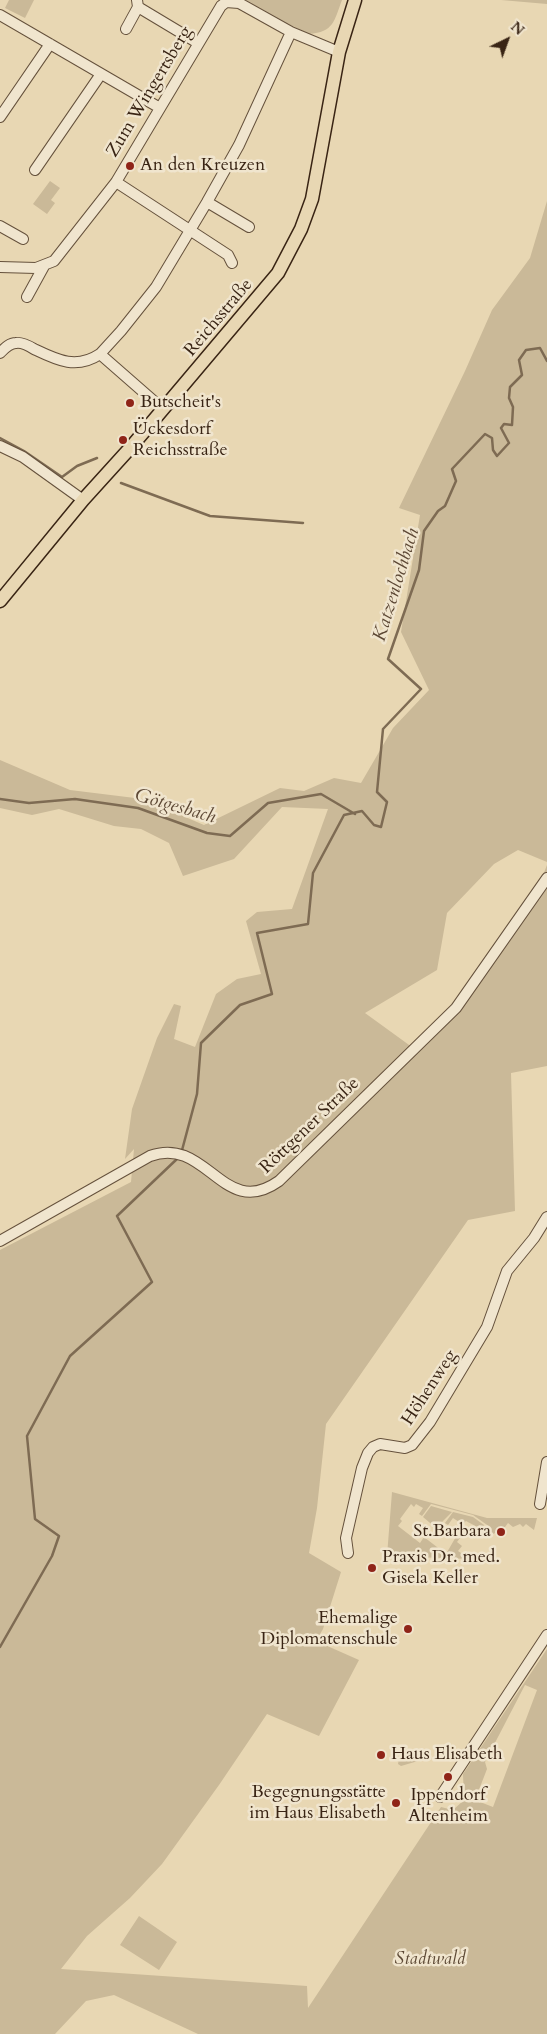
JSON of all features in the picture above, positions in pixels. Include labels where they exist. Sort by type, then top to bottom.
[{"type":"main road","name":"Reichsstraße","points":[[0,601],[83,500],[132,447],[278,273],[301,229],[312,199],[339,52],[354,0]]},
{"type":"street","name":"Zum Wingertsberg","points":[[27,296],[44,266],[54,261],[116,182],[221,6],[230,1],[239,3],[291,32],[339,52]]},
{"type":"street","points":[[126,29],[137,4],[198,43]]},
{"type":"street","points":[[0,15],[160,108]]},
{"type":"street","points":[[0,354],[8,346],[16,343],[23,344],[60,361],[89,361],[100,354],[121,331],[156,287],[207,202],[239,145],[291,32]]},
{"type":"street","points":[[0,117],[50,44]]},
{"type":"street","points":[[35,170],[101,74]]},
{"type":"street","points":[[116,182],[228,255],[232,263]]},
{"type":"street","points":[[207,202],[249,227]]},
{"type":"street","points":[[0,226],[23,238]]},
{"type":"street","points":[[0,267],[36,268],[44,266]]},
{"type":"street","points":[[100,354],[156,404]]},
{"type":"street","points":[[0,446],[22,457],[83,500]]},
{"type":"street","name":"Röttgener Straße","points":[[0,1241],[161,1151],[181,1154],[226,1184],[240,1190],[254,1193],[267,1189],[279,1181],[456,1008],[547,878]]},
{"type":"street","name":"Höhenweg","points":[[348,1554],[346,1538],[362,1468],[368,1453],[373,1446],[380,1444],[405,1448],[412,1444],[430,1422],[486,1327],[507,1271],[534,1238],[547,1217]]},
{"type":"street","points":[[540,1504],[547,1462]]},
{"type":"street","points":[[440,1798],[547,1635]]},
{"type":"green space","points":[[9,0],[34,0],[25,18],[5,8]]},
{"type":"green space","points":[[239,0],[342,0],[332,24],[324,31],[309,34]]},
{"type":"green space","points":[[501,0],[547,0],[547,4]]},
{"type":"green space","points":[[50,181],[60,188],[51,200],[55,203],[47,214],[33,204]]},
{"type":"green space","name":"Stadtwald","points":[[547,201],[547,862],[518,850],[494,864],[447,913],[437,970],[365,1013],[416,1050],[460,1007],[532,903],[547,865],[547,1066],[511,1073],[515,1211],[468,1220],[326,1424],[317,1508],[309,1553],[341,1572],[323,1629],[316,1641],[359,1660],[319,1736],[267,1714],[162,1864],[130,1898],[87,1936],[61,1969],[307,1986],[308,2008],[441,1807],[453,1810],[464,1800],[463,1774],[547,1649],[547,2034],[198,2034],[114,1995],[86,2001],[55,2034],[0,2034],[0,1250],[131,1182],[134,1149],[125,1159],[132,1109],[157,1038],[174,1004],[181,1006],[174,1039],[195,1047],[216,994],[237,979],[261,974],[246,921],[257,912],[292,909],[328,809],[282,807],[234,859],[183,876],[169,843],[141,829],[114,826],[59,809],[32,815],[0,808],[0,760],[70,790],[143,799],[204,825],[280,788],[304,791],[334,778],[361,783],[393,728],[429,690],[401,632],[420,515],[399,508],[492,310],[530,258]],"holes":[[[525,1685],[537,1690],[493,1807],[475,1800],[487,1769],[485,1762]]]},
{"type":"green space","points":[[392,1492],[487,1518],[537,1518],[534,1530],[526,1524],[523,1527],[520,1524],[513,1527],[508,1523],[505,1527],[497,1528],[495,1533],[490,1536],[486,1533],[490,1527],[473,1515],[431,1504],[422,1516],[419,1514],[423,1508],[416,1504],[414,1507],[411,1504],[400,1519],[402,1521],[398,1526],[420,1543],[424,1537],[446,1554],[457,1535],[460,1538],[457,1542],[462,1546],[458,1551],[470,1559],[387,1556]]},
{"type":"green space","points":[[431,1506],[452,1512],[436,1528],[423,1517]]},
{"type":"green space","points":[[453,1512],[473,1517],[484,1525],[481,1529],[466,1521],[464,1523],[459,1522],[453,1518],[448,1525],[445,1523]]},
{"type":"green space","points":[[402,1754],[416,1757],[418,1761],[401,1766],[398,1764]]},
{"type":"green space","points":[[139,1916],[177,1942],[159,1970],[120,1945]]},
{"type":"waterway","name":"Katzenlochbach","points":[[181,1154],[197,1094],[201,1043],[240,1005],[272,994],[257,933],[308,924],[313,873],[344,815],[362,811],[374,825],[381,827],[387,802],[377,792],[383,729],[421,689],[388,659],[419,570],[424,531],[438,511],[445,506],[456,481],[452,469],[485,434],[492,438],[493,450],[497,456],[509,443],[501,428],[504,424],[512,425],[513,407],[509,398],[510,387],[522,375],[519,360],[526,350],[540,348],[547,361]]},
{"type":"waterway","points":[[0,438],[24,451],[62,477],[77,466],[97,458]]},
{"type":"waterway","points":[[121,483],[210,516],[303,523]]},
{"type":"waterway","name":"Götgesbach","points":[[0,799],[29,803],[75,799],[138,808],[207,833],[230,836],[268,803],[321,794],[355,814]]},
{"type":"waterway","name":"Katzenlochbach","points":[[0,1647],[52,1556],[59,1536],[35,1519],[27,1436],[70,1356],[152,1282],[117,1216],[178,1158]]},
{"type":"place","name":"An den Kreuzen","points":[[130,166]]},
{"type":"place","name":"Butscheit's","points":[[130,403]]},
{"type":"place","name":"Ückesdorf Reichsstraße","points":[[123,440]]},
{"type":"place","name":"St.Barbara","points":[[501,1532]]},
{"type":"place","name":"Praxis Dr. med. Gisela Keller","points":[[372,1568]]},
{"type":"place","name":"Ehemalige Diplomatenschule","points":[[408,1629]]},
{"type":"place","name":"Haus Elisabeth","points":[[381,1755]]},
{"type":"place","name":"Ippendorf Altenheim","points":[[448,1777]]},
{"type":"place","name":"Begegnungsstätte im Haus Elisabeth","points":[[396,1803]]}]
